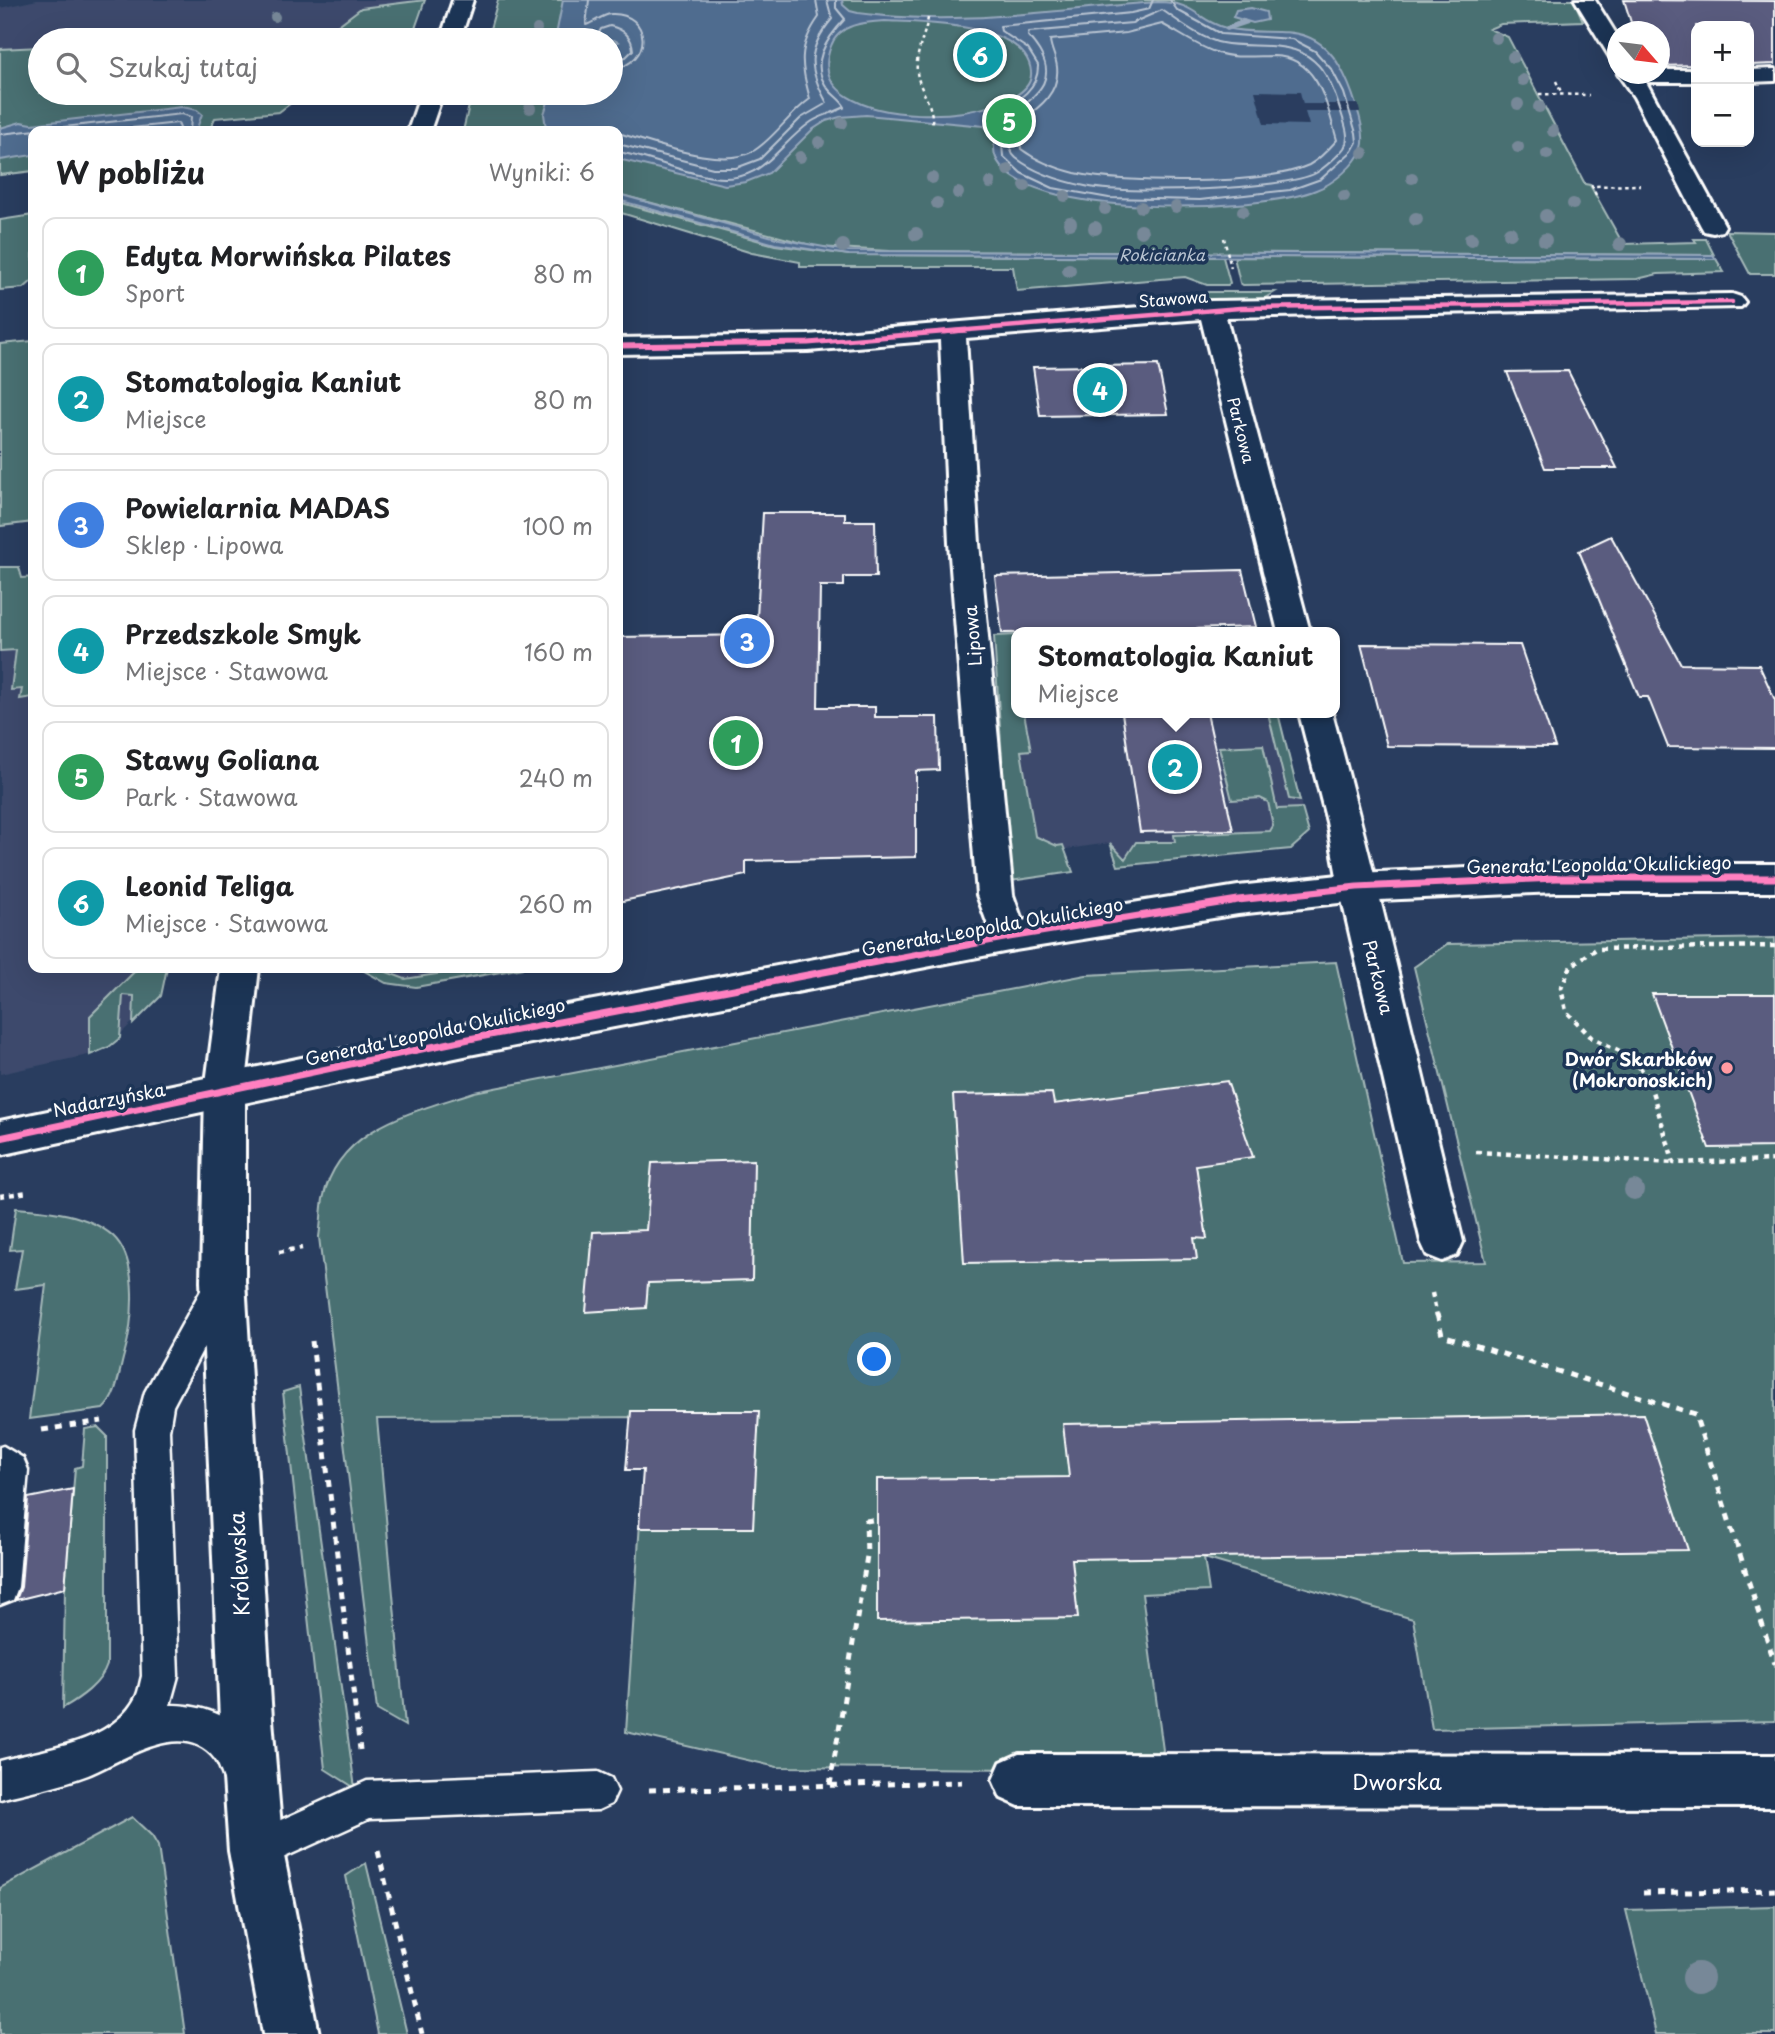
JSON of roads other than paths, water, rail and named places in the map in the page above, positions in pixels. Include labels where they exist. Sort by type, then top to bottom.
[{"type":"street","points":[[454,28],[464,0]]},
{"type":"street","points":[[1585,0],[1607,37]]},
{"type":"street","points":[[1754,76],[1775,75]]},
{"type":"street","points":[[1670,76],[1691,76]]},
{"type":"street","points":[[1636,84],[1713,226]]},
{"type":"street","points":[[421,126],[428,105]]},
{"type":"street","name":"Stawowa","points":[[623,346],[808,343],[953,333],[1211,309],[1732,302]]},
{"type":"street","name":"Parkowa","points":[[1211,309],[1293,627]]},
{"type":"street","name":"Lipowa","points":[[953,333],[964,542],[995,895],[1009,937]]},
{"type":"street","name":"Parkowa","points":[[1316,718],[1344,822],[1357,887],[1423,1153],[1442,1242]]},
{"type":"street","name":"Generała Leopolda Okulickiego","points":[[225,1091],[481,1037],[1009,937],[1238,900],[1357,887],[1557,878],[1775,878]]},
{"type":"street","name":"Królewska","points":[[239,973],[225,1091],[223,1281],[246,1719],[256,1852],[291,2034]]},
{"type":"street","name":"Nadarzyńska","points":[[0,1138],[225,1091]]},
{"type":"street","name":"Dworska","points":[[1019,1780],[1775,1781]]},
{"type":"lane","points":[[131,1734],[151,1707],[160,1676],[152,1430],[157,1403],[223,1281]]},
{"type":"lane","points":[[0,1464],[3,1463],[11,1470],[11,1482],[0,1587]]},
{"type":"lane","points":[[0,1780],[112,1748],[141,1728],[182,1723],[210,1729],[229,1745],[239,1771],[256,1852],[367,1800],[598,1791]]},
{"type":"water","points":[[563,0],[842,0],[843,5],[850,11],[858,13],[933,18],[971,18],[1158,2],[1189,8],[1208,21],[1226,28],[1288,32],[1316,41],[1329,51],[1344,74],[1357,107],[1363,140],[1359,154],[1349,167],[1336,179],[1316,190],[1288,198],[1247,203],[1146,206],[1095,202],[1050,193],[1016,178],[996,158],[995,137],[984,126],[866,115],[840,117],[826,121],[812,130],[769,173],[746,182],[725,185],[623,160],[623,126],[546,126],[544,114],[547,105],[623,105],[623,28],[557,28]],"holes":[[[885,21],[946,25],[993,34],[1012,43],[1025,56],[1031,72],[1022,90],[997,104],[960,112],[919,114],[880,109],[848,97],[829,76],[831,46],[846,29]]]},
{"type":"water","points":[[1251,8],[1266,12],[1267,20],[1253,23],[1233,17],[1236,10]]},
{"type":"water","points":[[182,107],[197,110],[202,114],[198,126],[28,126],[28,156],[0,160],[0,128],[21,122],[32,124]]},
{"type":"water","name":"Rokicianka","points":[[623,195],[780,239],[846,251],[1713,255],[1716,259],[849,255],[775,244],[623,201]]},
{"type":"waterway","points":[[1227,28],[1244,22]]},
{"type":"place","name":"Leonid Teliga","points":[[980,55]]},
{"type":"place","name":"Stawy Goliana","points":[[1009,121]]},
{"type":"place","name":"Przedszkole Smyk","points":[[1100,390]]},
{"type":"place","name":"Powielarnia MADAS","points":[[747,641]]},
{"type":"place","name":"Edyta Morwińska Pilates","points":[[736,743]]},
{"type":"place","name":"Stomatologia Kaniut","points":[[1175,767]]},
{"type":"place","name":"Dwór Skarbków (Mokronoskich)","points":[[1727,1068]]}]
